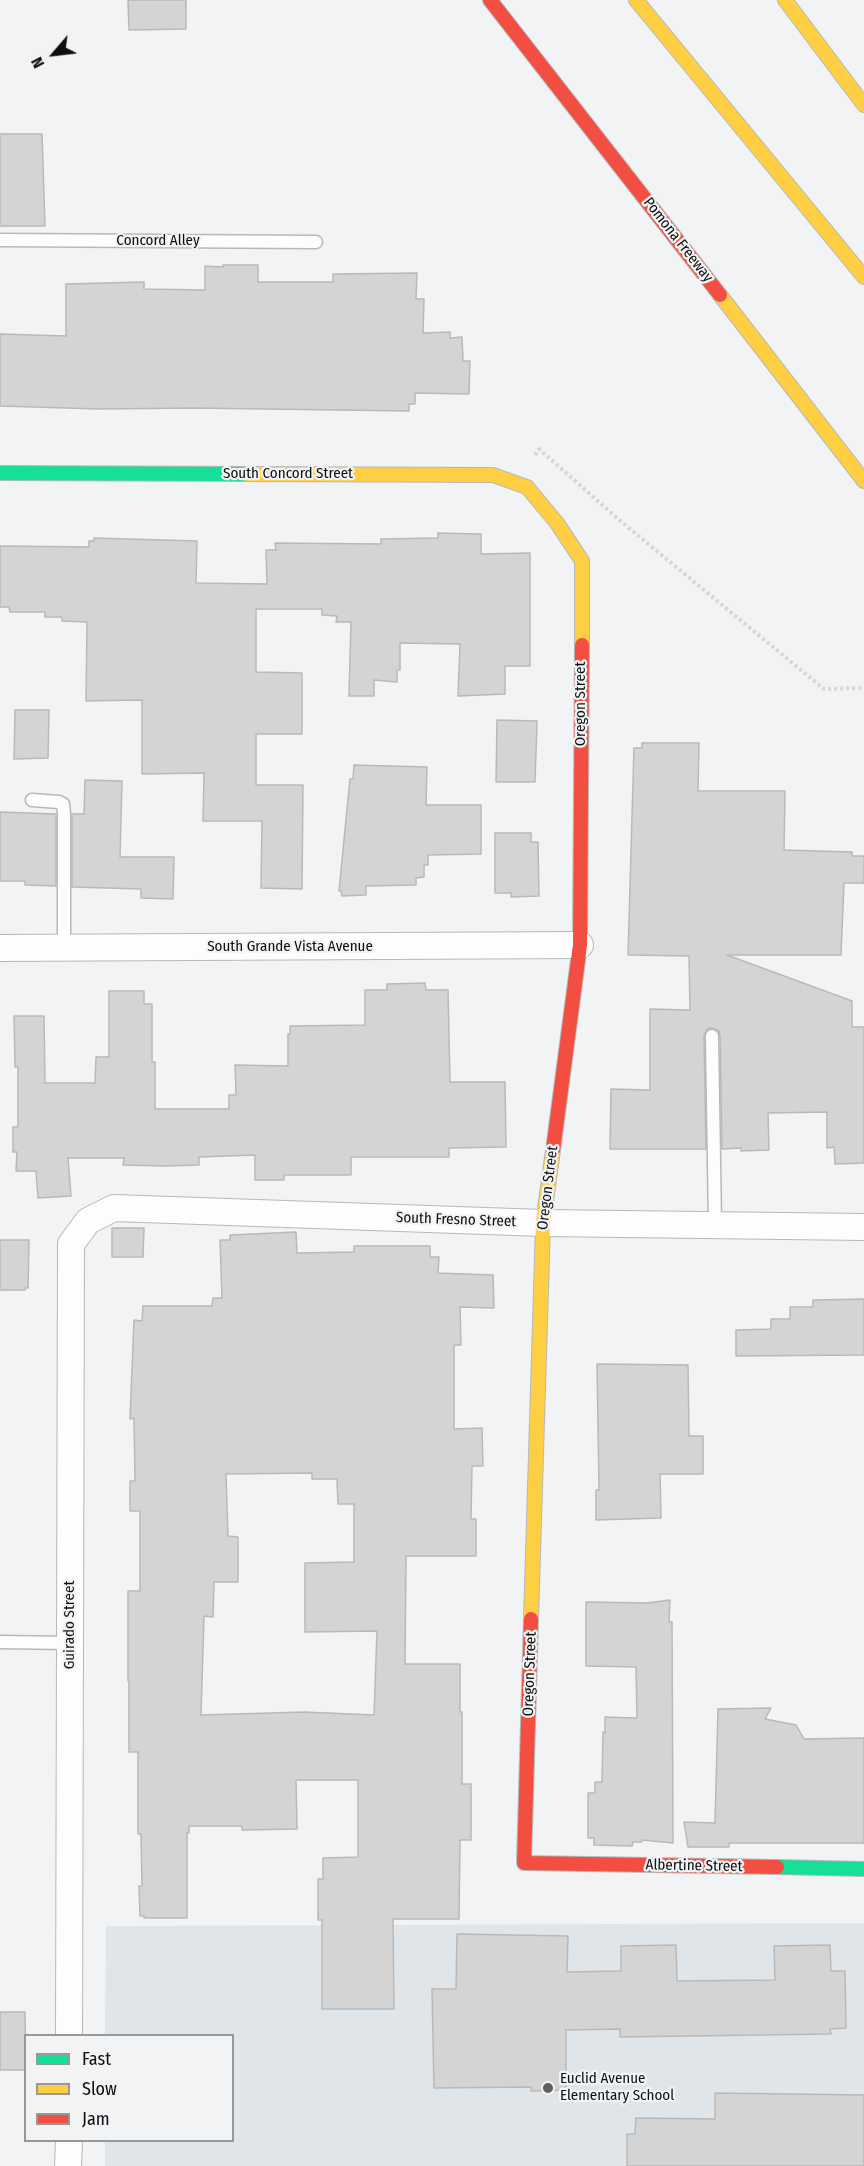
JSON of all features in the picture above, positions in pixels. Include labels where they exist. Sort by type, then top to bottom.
[{"type":"main road","name":"Pomona Freeway","points":[[490,0],[864,481]]},
{"type":"main road","points":[[636,0],[864,277]]},
{"type":"main road","points":[[785,0],[864,105]]},
{"type":"main road","name":"South Concord Street","points":[[0,473],[493,475],[526,487],[557,523]]},
{"type":"main road","name":"Oregon Street","points":[[524,1863],[543,1223],[580,945],[582,561],[557,523]]},
{"type":"main road","name":"Albertine Street","points":[[524,1863],[864,1869]]},
{"type":"street","name":"South Grande Vista Avenue","points":[[0,948],[580,945]]},
{"type":"street","name":"South Fresno Street","points":[[88,1221],[114,1208],[543,1223],[864,1227]]},
{"type":"street","name":"Guirado Street","points":[[69,2034],[71,1244],[88,1221]]},
{"type":"street","points":[[68,2166],[69,2142]]},
{"type":"lane","name":"Concord Alley","points":[[0,240],[316,242]]},
{"type":"lane","points":[[32,800],[63,804],[64,948]]},
{"type":"lane","points":[[712,1036],[715,1225]]},
{"type":"lane","points":[[0,1642],[70,1643]]},
{"type":"path","points":[[510,481],[539,449],[624,524],[824,689],[864,688]]},
{"type":"shaded area","name":"Euclid Avenue Elementary School","points":[[864,1923],[864,2166],[105,2166],[105,2142],[234,2142],[234,2034],[105,2034],[106,1926]]},
{"type":"building","points":[[128,0],[186,0],[186,29],[129,30]]},
{"type":"building","points":[[0,134],[42,134],[45,226],[0,226]]},
{"type":"building","points":[[223,265],[258,265],[258,282],[333,282],[333,274],[417,273],[416,299],[424,299],[423,333],[450,332],[450,338],[462,337],[463,361],[470,361],[469,394],[415,393],[415,404],[409,404],[409,411],[0,406],[0,334],[66,336],[66,284],[144,282],[144,289],[205,290],[205,266],[223,267]]},
{"type":"building","points":[[438,533],[481,534],[481,554],[530,553],[530,666],[505,666],[505,694],[458,696],[460,644],[400,643],[400,670],[397,670],[397,682],[374,680],[374,696],[349,696],[351,622],[336,622],[337,616],[322,615],[322,609],[256,609],[256,672],[302,673],[302,734],[256,734],[256,785],[303,785],[302,889],[261,888],[262,821],[203,821],[204,773],[142,774],[142,700],[86,701],[87,622],[62,621],[62,617],[45,617],[45,612],[10,612],[9,607],[0,607],[0,546],[89,547],[89,541],[94,541],[94,538],[197,541],[196,583],[267,584],[266,550],[276,550],[275,543],[381,544],[381,539],[438,538]]},
{"type":"building","points":[[15,710],[49,710],[48,758],[14,759]]},
{"type":"building","points":[[497,720],[537,721],[535,782],[496,782]]},
{"type":"building","points":[[642,743],[699,743],[698,791],[785,791],[784,850],[852,852],[852,856],[864,856],[864,883],[844,883],[841,955],[727,955],[852,1001],[852,1027],[864,1027],[864,1163],[835,1164],[834,1147],[827,1148],[827,1112],[768,1113],[769,1150],[722,1149],[720,1036],[719,1031],[712,1028],[707,1029],[704,1036],[706,1149],[610,1149],[611,1089],[650,1090],[650,1009],[690,1010],[689,956],[628,955],[634,748],[642,748]]},
{"type":"building","points":[[354,765],[427,767],[426,805],[481,805],[481,854],[428,855],[428,865],[424,865],[424,877],[416,878],[416,885],[366,886],[366,895],[342,896],[339,891],[350,779],[353,779]]},
{"type":"building","points":[[85,780],[122,781],[120,857],[174,857],[173,899],[141,898],[141,889],[72,887],[72,814],[84,814]]},
{"type":"building","points":[[0,812],[56,814],[56,886],[25,885],[25,881],[0,881]]},
{"type":"building","points":[[495,833],[531,833],[531,842],[538,842],[539,896],[511,897],[511,893],[495,893]]},
{"type":"building","points":[[425,983],[426,990],[448,990],[450,1082],[505,1082],[506,1147],[449,1148],[449,1157],[351,1157],[351,1175],[284,1175],[284,1180],[255,1180],[255,1155],[199,1157],[199,1165],[164,1166],[123,1165],[124,1158],[68,1158],[71,1196],[38,1198],[36,1171],[16,1171],[17,1152],[13,1152],[13,1127],[18,1127],[18,1067],[15,1067],[14,1016],[44,1016],[45,1083],[95,1083],[96,1057],[109,1057],[109,991],[144,991],[144,1004],[152,1004],[155,1109],[229,1109],[229,1095],[236,1095],[235,1065],[288,1066],[290,1026],[365,1025],[365,990],[387,990],[387,984]]},
{"type":"building","points":[[112,1228],[144,1228],[143,1257],[112,1257]]},
{"type":"building","points":[[296,1232],[297,1253],[354,1252],[354,1246],[430,1246],[430,1257],[439,1257],[438,1273],[493,1275],[494,1308],[460,1307],[461,1345],[454,1345],[454,1429],[482,1428],[483,1466],[472,1466],[471,1519],[476,1519],[476,1556],[406,1556],[405,1664],[460,1664],[462,1784],[471,1784],[471,1840],[460,1840],[459,1919],[393,1919],[394,2009],[322,2009],[322,1920],[318,1920],[318,1879],[323,1879],[323,1858],[358,1857],[358,1780],[296,1780],[297,1829],[242,1830],[242,1826],[189,1826],[189,1833],[187,1833],[187,1918],[144,1918],[140,1916],[139,1886],[142,1886],[141,1834],[138,1834],[138,1752],[129,1752],[128,1681],[128,1591],[140,1591],[140,1511],[130,1511],[130,1481],[135,1481],[134,1418],[130,1419],[134,1320],[142,1321],[143,1306],[212,1306],[213,1298],[222,1298],[220,1240],[230,1240],[230,1235]],"holes":[[[312,1473],[312,1479],[337,1479],[338,1504],[354,1504],[354,1562],[305,1563],[305,1632],[377,1631],[374,1715],[304,1712],[201,1715],[204,1616],[213,1617],[214,1582],[238,1582],[238,1537],[228,1536],[226,1474]]]},
{"type":"building","points":[[0,1240],[29,1240],[28,1288],[25,1290],[0,1290]]},
{"type":"building","points":[[864,1299],[864,1355],[736,1356],[736,1330],[771,1329],[771,1319],[790,1319],[790,1307],[813,1307],[813,1300]]},
{"type":"building","points":[[597,1364],[688,1365],[689,1436],[703,1436],[703,1474],[660,1474],[661,1518],[596,1520],[596,1490],[599,1490]]},
{"type":"building","points":[[670,1600],[673,1843],[642,1840],[642,1842],[633,1842],[632,1846],[594,1845],[594,1838],[588,1838],[588,1793],[595,1793],[595,1782],[602,1782],[605,1717],[637,1718],[636,1667],[586,1666],[586,1602],[647,1603]]},
{"type":"building","points":[[771,1708],[765,1719],[796,1725],[804,1739],[864,1738],[864,1843],[729,1843],[729,1847],[688,1847],[684,1822],[715,1823],[718,1709]]},
{"type":"building","points":[[457,1934],[568,1936],[567,1972],[621,1971],[621,1946],[676,1945],[677,1981],[775,1980],[774,1946],[830,1945],[831,1971],[845,1971],[846,2028],[830,2029],[831,2034],[620,2037],[620,2029],[566,2030],[566,2090],[531,2091],[531,2087],[434,2088],[432,1989],[456,1989]]},
{"type":"building","points":[[0,2012],[25,2012],[24,2070],[0,2070]]},
{"type":"building","points":[[715,2093],[864,2095],[864,2166],[627,2166],[627,2134],[635,2134],[636,2118],[715,2119]]},
{"type":"traffic: fast","points":[[0,473],[247,474]]},
{"type":"traffic: fast","points":[[777,1867],[864,1869]]},
{"type":"traffic: slow","points":[[636,0],[864,277]]},
{"type":"traffic: slow","points":[[785,0],[864,105]]},
{"type":"traffic: slow","points":[[720,295],[864,481]]},
{"type":"traffic: slow","points":[[247,474],[493,475],[527,487],[557,523],[582,561],[582,645]]},
{"type":"traffic: slow","points":[[531,1619],[543,1223],[553,1150]]},
{"type":"traffic: jam","points":[[490,0],[720,295]]},
{"type":"traffic: jam","points":[[553,1150],[580,945],[582,645]]},
{"type":"traffic: jam","points":[[531,1619],[524,1863],[777,1867]]},
{"type":"place","name":"Euclid Avenue Elementary School","points":[[548,2088]]}]
